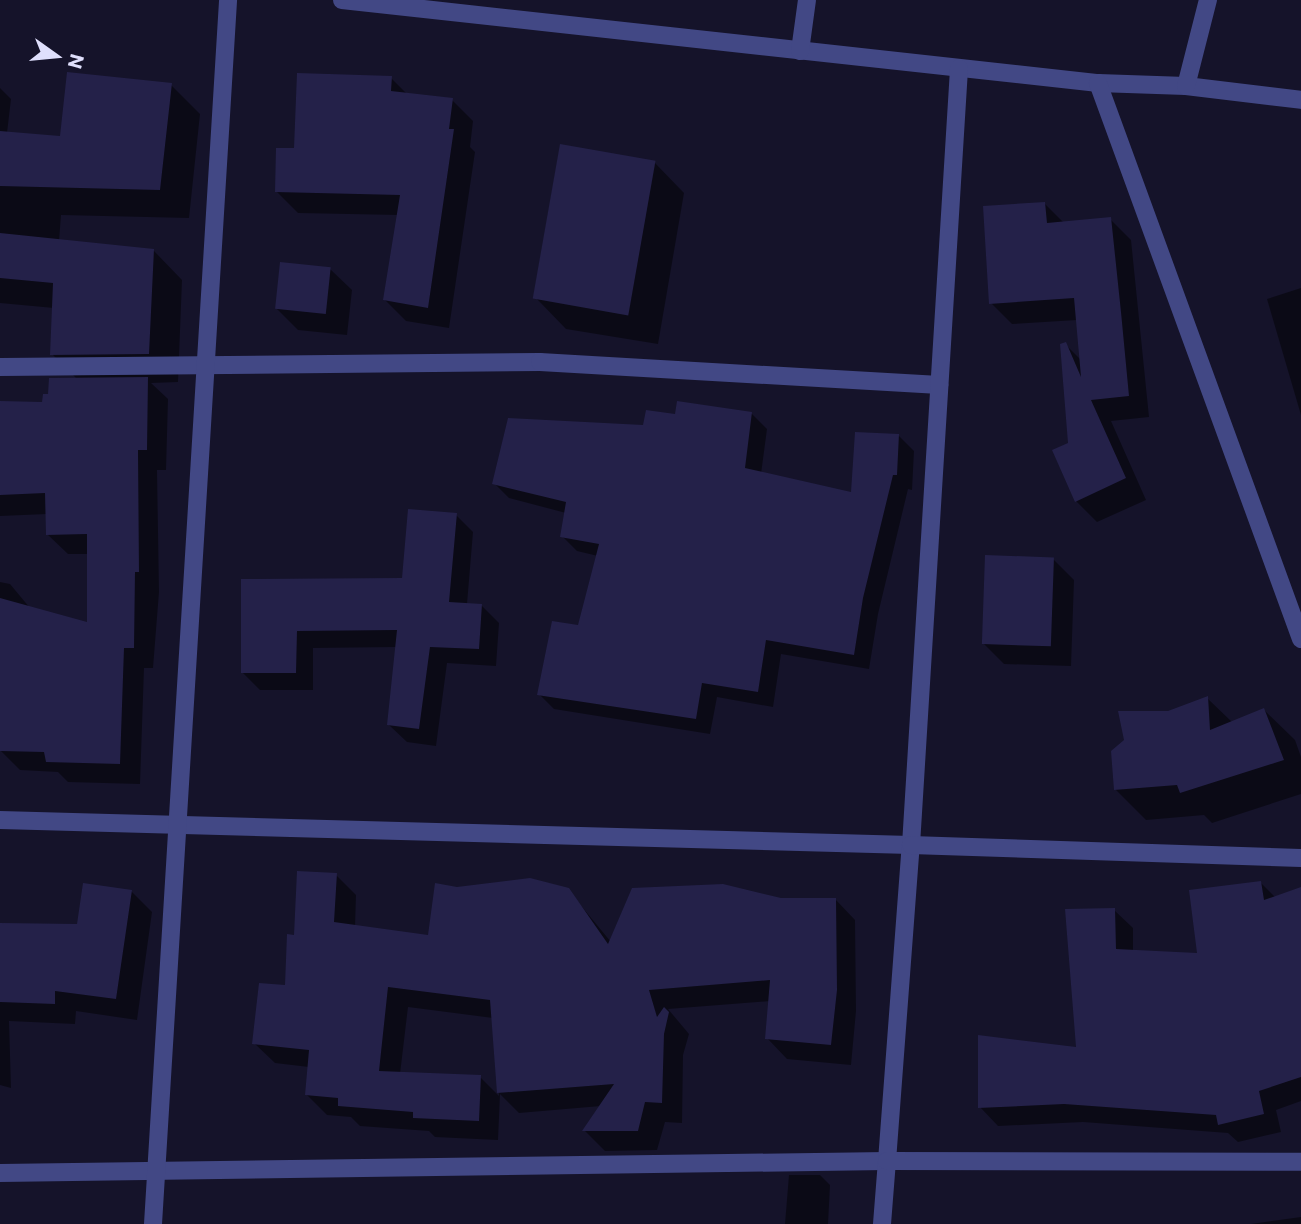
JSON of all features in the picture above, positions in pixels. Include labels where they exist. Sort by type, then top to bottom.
[{"type":"street","points":[[153,1224],[228,0]]},
{"type":"street","points":[[342,0],[1098,83],[1186,86],[1301,100]]},
{"type":"street","points":[[800,51],[807,0]]},
{"type":"street","points":[[1186,86],[1208,0]]},
{"type":"street","points":[[882,1224],[911,845],[959,68]]},
{"type":"street","points":[[1098,83],[1301,639]]},
{"type":"street","points":[[0,367],[540,362],[939,385]]},
{"type":"street","points":[[0,820],[1301,858]]},
{"type":"street","points":[[0,1173],[887,1161],[1301,1162]]},
{"type":"building","points":[[67,72],[172,83],[160,190],[0,186],[0,131],[60,136]]},
{"type":"building","points":[[297,73],[392,76],[391,91],[453,98],[449,129],[454,129],[428,308],[383,300],[400,195],[275,192],[276,148],[294,148]]},
{"type":"building","points":[[560,144],[656,161],[628,315],[533,299]]},
{"type":"building","points":[[1045,202],[1047,223],[1111,217],[1121,312],[1129,396],[1091,400],[1126,478],[1075,502],[1052,450],[1068,443],[1060,344],[1066,342],[1081,377],[1074,298],[989,304],[983,206]]},
{"type":"building","points":[[0,233],[154,249],[149,354],[50,355],[53,283],[0,278]]},
{"type":"building","points":[[280,262],[331,267],[326,314],[275,309]]},
{"type":"building","points":[[148,377],[147,450],[138,450],[139,572],[135,572],[134,648],[124,648],[120,764],[46,762],[44,752],[0,751],[0,598],[87,622],[87,534],[46,535],[45,493],[0,495],[0,401],[42,402],[43,394],[48,394],[49,378]]},
{"type":"building","points":[[677,401],[752,412],[745,468],[851,492],[855,432],[899,434],[897,475],[893,475],[863,598],[854,655],[766,640],[758,692],[702,683],[696,719],[537,695],[552,621],[578,625],[599,544],[560,537],[566,502],[492,484],[508,418],[643,425],[646,410],[675,414]]},
{"type":"building","points":[[408,509],[457,513],[449,602],[482,604],[479,649],[430,647],[419,729],[387,725],[397,630],[297,631],[296,673],[241,673],[241,579],[402,578]]},
{"type":"building","points":[[985,555],[1054,557],[1051,646],[982,644]]},
{"type":"building","points":[[1208,696],[1210,730],[1264,708],[1284,760],[1180,793],[1177,785],[1114,790],[1111,751],[1124,740],[1118,711],[1168,711]]},
{"type":"building","points":[[297,871],[337,873],[334,922],[428,935],[435,883],[457,887],[530,878],[569,888],[608,944],[632,888],[723,884],[781,898],[836,898],[837,990],[831,1045],[765,1039],[770,980],[649,990],[657,1017],[664,1007],[669,1012],[664,1034],[662,1103],[645,1102],[638,1131],[582,1131],[614,1084],[497,1093],[490,1000],[388,987],[379,1071],[481,1075],[479,1121],[413,1118],[413,1112],[338,1106],[338,1098],[305,1095],[309,1050],[252,1044],[259,983],[285,985],[287,934],[294,935]]},
{"type":"building","points":[[1261,881],[1264,900],[1301,887],[1301,1077],[1259,1091],[1264,1114],[1218,1125],[1216,1115],[1064,1104],[978,1108],[978,1035],[1076,1047],[1065,909],[1115,908],[1116,949],[1197,953],[1189,890]]},
{"type":"building","points":[[83,883],[132,890],[116,999],[55,991],[55,1004],[0,1002],[0,923],[77,924]]}]
